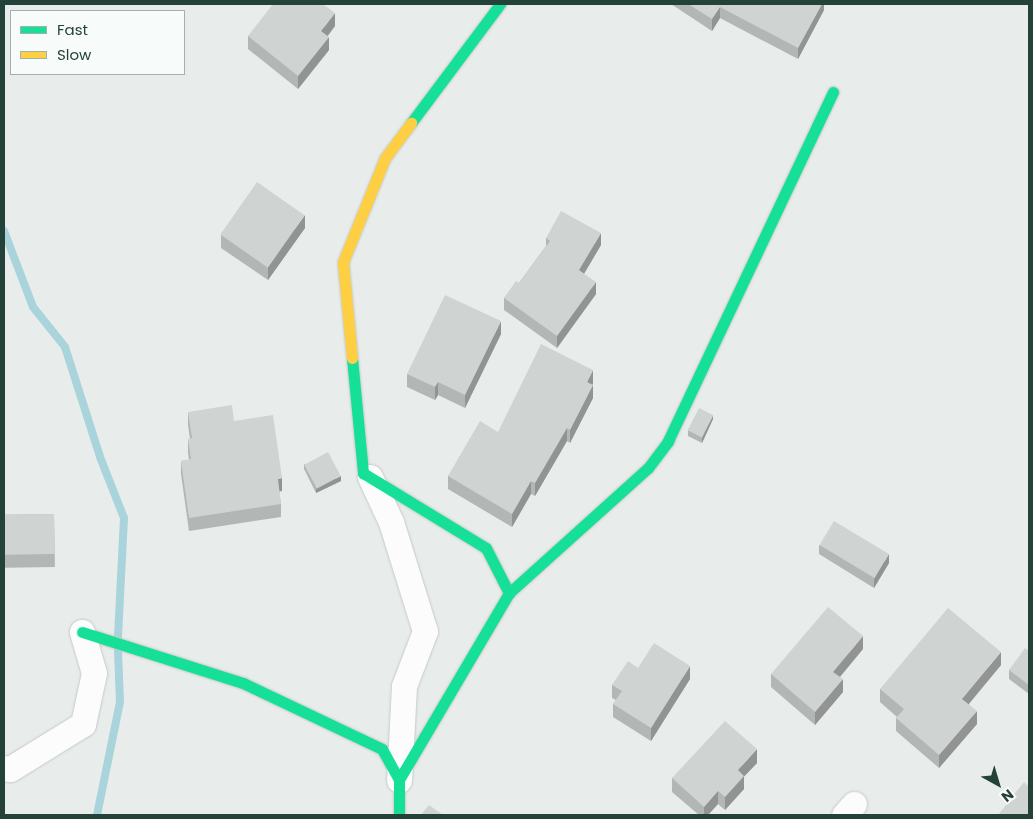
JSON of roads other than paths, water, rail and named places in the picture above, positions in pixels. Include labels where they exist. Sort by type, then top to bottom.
[{"type":"street","points":[[500,4],[385,158],[343,262],[363,473],[486,548],[509,593]]},
{"type":"street","points":[[399,780],[509,593],[630,486],[648,468],[668,441],[833,92]]},
{"type":"street","points":[[370,477],[391,522],[425,630],[404,686],[399,780],[400,815]]},
{"type":"street","points":[[82,632],[243,683],[382,749],[399,780]]},
{"type":"street","points":[[4,768],[10,769],[83,724],[94,673],[82,632]]},
{"type":"waterway","points":[[4,231],[33,307],[65,347],[100,457],[124,518],[118,638]]},
{"type":"waterway","points":[[97,815],[120,702],[118,650]]}]
